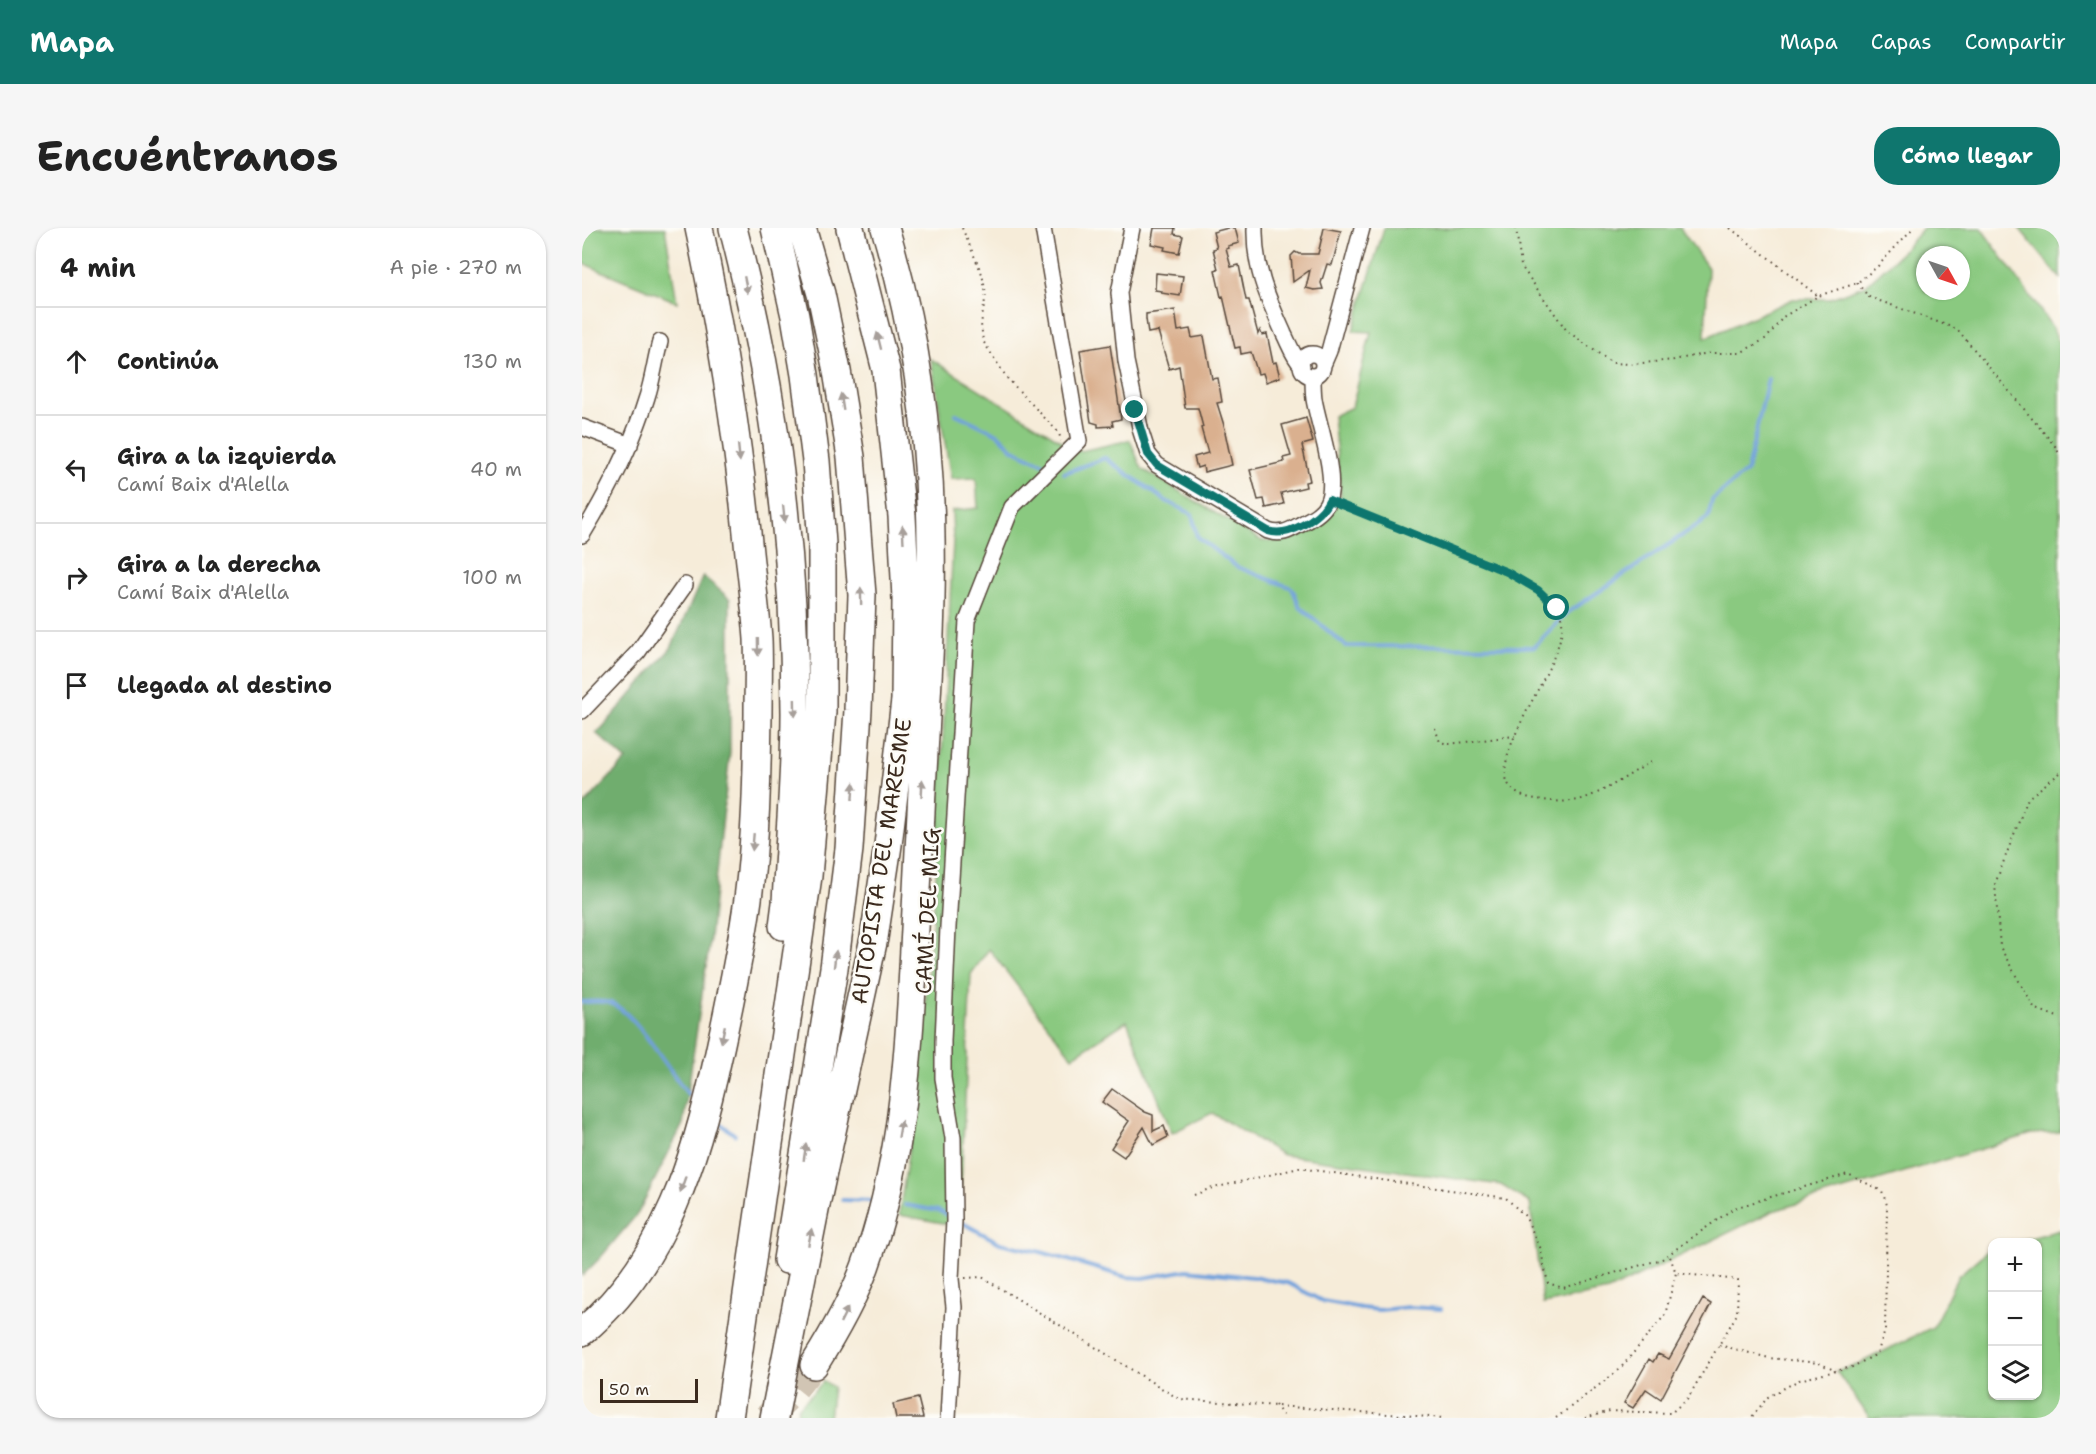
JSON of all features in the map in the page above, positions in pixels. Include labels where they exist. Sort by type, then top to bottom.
[{"type":"highway","points":[[686,228],[730,395]]},
{"type":"highway","points":[[582,1332],[625,1288],[651,1250],[678,1198],[701,1128],[717,1064],[731,999],[748,897],[757,783],[758,640],[737,438],[714,300],[699,228]]},
{"type":"highway","points":[[717,1418],[786,903],[795,714],[790,580],[778,456],[764,366],[734,228]]},
{"type":"highway","points":[[729,1418],[808,876],[822,712],[822,544],[816,461],[795,316],[775,228]]},
{"type":"highway","points":[[768,1418],[782,1293],[834,968],[849,849],[858,710],[862,595],[851,457],[837,371],[821,294],[802,228]]},
{"type":"highway","name":"AUTOPISTA DEL MARESME","points":[[774,1418],[817,1200],[874,938],[905,700],[906,599],[902,516],[886,370],[850,228]]},
{"type":"highway","points":[[814,1365],[841,1322],[866,1266],[881,1218],[901,1121],[909,1034],[932,540],[925,435],[918,378],[902,292],[885,228]]},
{"type":"highway","points":[[901,739],[930,596]]},
{"type":"street","name":"CAMÍ DEL MIG","points":[[948,1418],[954,1307],[951,1279],[954,1221],[953,1138],[943,1078],[943,1041],[948,915],[967,621],[1012,507],[1079,441],[1043,228]]},
{"type":"street","points":[[1132,228],[1119,293],[1126,361],[1135,410],[1152,459],[1198,489],[1276,534],[1286,532],[1308,521],[1326,507],[1331,492],[1325,441],[1314,398],[1312,363]]},
{"type":"street","points":[[1254,228],[1256,261],[1268,299],[1295,358],[1312,363]]},
{"type":"street","points":[[1312,363],[1329,351],[1362,228]]},
{"type":"street","points":[[582,535],[608,494],[630,445],[648,396],[660,342]]},
{"type":"street","points":[[582,427],[630,445]]},
{"type":"street","points":[[582,711],[638,652],[685,585]]},
{"type":"path","points":[[962,228],[982,274],[986,294],[981,324],[983,341],[1007,378],[1059,433],[1063,457]]},
{"type":"path","points":[[1516,228],[1521,266],[1567,331],[1612,363],[1632,364],[1708,353],[1740,353],[1767,338],[1783,317],[1818,296],[1857,283],[1877,267],[1913,228]]},
{"type":"path","points":[[1730,228],[1818,296]]},
{"type":"path","points":[[1857,283],[1869,297],[1957,329],[2055,446],[2060,455]]},
{"type":"path","points":[[1329,500],[1507,572],[1538,590],[1554,603],[1562,618],[1562,633],[1554,659],[1515,736],[1504,765],[1508,782],[1516,792],[1523,796],[1553,802],[1583,799],[1653,761]]},
{"type":"path","points":[[1435,728],[1440,742],[1449,744],[1515,736]]},
{"type":"path","points":[[2060,774],[2028,798],[1995,884],[2000,947],[2034,1008],[2060,1018]]},
{"type":"path","points":[[1194,1195],[1209,1189],[1299,1168],[1506,1198],[1525,1216],[1540,1247],[1548,1283],[1563,1288],[1662,1259],[1734,1208],[1848,1174],[1882,1191],[1887,1205],[1885,1331],[1877,1354],[1852,1367],[1798,1380],[1768,1397],[1751,1418]]},
{"type":"path","points":[[1556,1418],[1619,1370],[1665,1315],[1676,1273],[1669,1254]]},
{"type":"path","points":[[1586,1418],[1610,1411],[1671,1413],[1688,1398],[1737,1314],[1738,1280],[1676,1273]]},
{"type":"path","points":[[951,1279],[982,1277],[1179,1399],[1444,1418]]},
{"type":"path","points":[[1719,1345],[1769,1358],[1819,1364],[1836,1371]]},
{"type":"path","points":[[1275,1405],[1285,1418]]},
{"type":"green space","points":[[582,228],[665,228],[677,302],[582,263]]},
{"type":"green space","points":[[1384,228],[1680,228],[1708,268],[1705,338],[1793,299],[1828,299],[1866,285],[1901,253],[1923,228],[1981,228],[2053,328],[2060,346],[2060,1132],[2032,1134],[1773,1211],[1608,1291],[1543,1304],[1530,1203],[1501,1185],[1283,1155],[1212,1113],[1172,1133],[1127,1021],[1072,1057],[989,949],[971,974],[959,1226],[899,1215],[917,1096],[935,894],[953,542],[952,511],[978,508],[976,478],[951,479],[931,359],[1081,451],[1130,440],[1142,469],[1262,541],[1285,541],[1307,532],[1333,511],[1341,497],[1333,416],[1352,407],[1371,332],[1353,331]]},
{"type":"green space","points":[[2019,228],[2060,228],[2060,278]]},
{"type":"green space","points":[[703,576],[730,599],[730,752],[709,947],[683,1124],[638,1213],[582,1276],[582,807],[626,760],[596,733],[671,648]]},
{"type":"green space","points":[[2060,1230],[2060,1418],[1870,1418],[1836,1371],[1852,1367],[1933,1327],[1958,1276],[1988,1250],[1988,1400],[2042,1400],[2042,1238],[2030,1238]]},
{"type":"green space","points":[[824,1381],[833,1387],[829,1418],[797,1418],[798,1408]]},
{"type":"building","points":[[1154,228],[1175,228],[1174,234],[1183,236],[1179,253],[1151,244]]},
{"type":"building","points":[[1235,228],[1239,243],[1228,246],[1229,248],[1226,249],[1231,267],[1239,265],[1246,300],[1249,300],[1258,334],[1260,330],[1262,335],[1267,334],[1273,363],[1276,362],[1280,377],[1266,382],[1263,373],[1258,374],[1251,352],[1241,354],[1240,347],[1235,348],[1223,296],[1221,297],[1215,270],[1218,269],[1213,249],[1217,248],[1213,232]]},
{"type":"building","points":[[1324,228],[1341,231],[1332,265],[1327,264],[1321,283],[1323,289],[1314,290],[1306,288],[1310,270],[1293,282],[1291,256],[1295,252],[1318,254]]},
{"type":"building","points":[[1156,273],[1183,276],[1180,296],[1155,290]]},
{"type":"building","points":[[1175,310],[1178,331],[1190,329],[1192,338],[1204,336],[1212,379],[1218,378],[1222,402],[1217,403],[1226,432],[1232,465],[1204,472],[1203,466],[1197,468],[1194,457],[1208,453],[1198,408],[1185,408],[1179,366],[1169,369],[1158,331],[1148,333],[1146,319],[1146,314]]},
{"type":"building","points":[[1110,345],[1121,419],[1112,421],[1113,426],[1098,427],[1098,424],[1091,422],[1080,350]]},
{"type":"building","points":[[1306,418],[1313,442],[1302,445],[1310,481],[1305,482],[1306,487],[1281,493],[1284,504],[1266,508],[1264,499],[1258,500],[1250,470],[1284,462],[1283,458],[1291,456],[1282,425]]},
{"type":"building","points":[[1112,1089],[1153,1115],[1153,1131],[1164,1126],[1168,1137],[1153,1145],[1144,1127],[1124,1157],[1111,1148],[1129,1121],[1102,1102]]},
{"type":"building","points":[[1703,1299],[1711,1304],[1661,1399],[1646,1389],[1633,1408],[1624,1403],[1649,1359],[1653,1362],[1658,1354],[1669,1359]]},
{"type":"building","points":[[918,1398],[923,1418],[896,1418],[893,1404]]},
{"type":"waterway","points":[[1064,473],[1105,458],[1166,501],[1192,514],[1197,537],[1237,567],[1292,588],[1300,607],[1346,646],[1534,647],[1567,613],[1708,518],[1712,500],[1747,471],[1768,379]]},
{"type":"waterway","points":[[956,414],[998,434],[1014,450],[1044,464]]},
{"type":"waterway","points":[[582,1002],[606,1002],[620,1009],[641,1030],[688,1094]]},
{"type":"waterway","points":[[715,1119],[735,1135]]},
{"type":"waterway","points":[[842,1200],[874,1201]]},
{"type":"waterway","points":[[905,1205],[939,1211],[949,1216]]},
{"type":"waterway","points":[[959,1221],[1000,1243],[1041,1252],[1126,1277],[1143,1278],[1187,1270],[1288,1283],[1322,1301],[1361,1308],[1441,1309]]},
{"type":"tunnel","points":[[767,1417],[788,1397],[814,1365]]},
{"type":"route","points":[[1135,410],[1148,454],[1157,465],[1268,531],[1276,534],[1286,532],[1308,521],[1326,507],[1329,500],[1507,572],[1538,590],[1557,608]]}]
